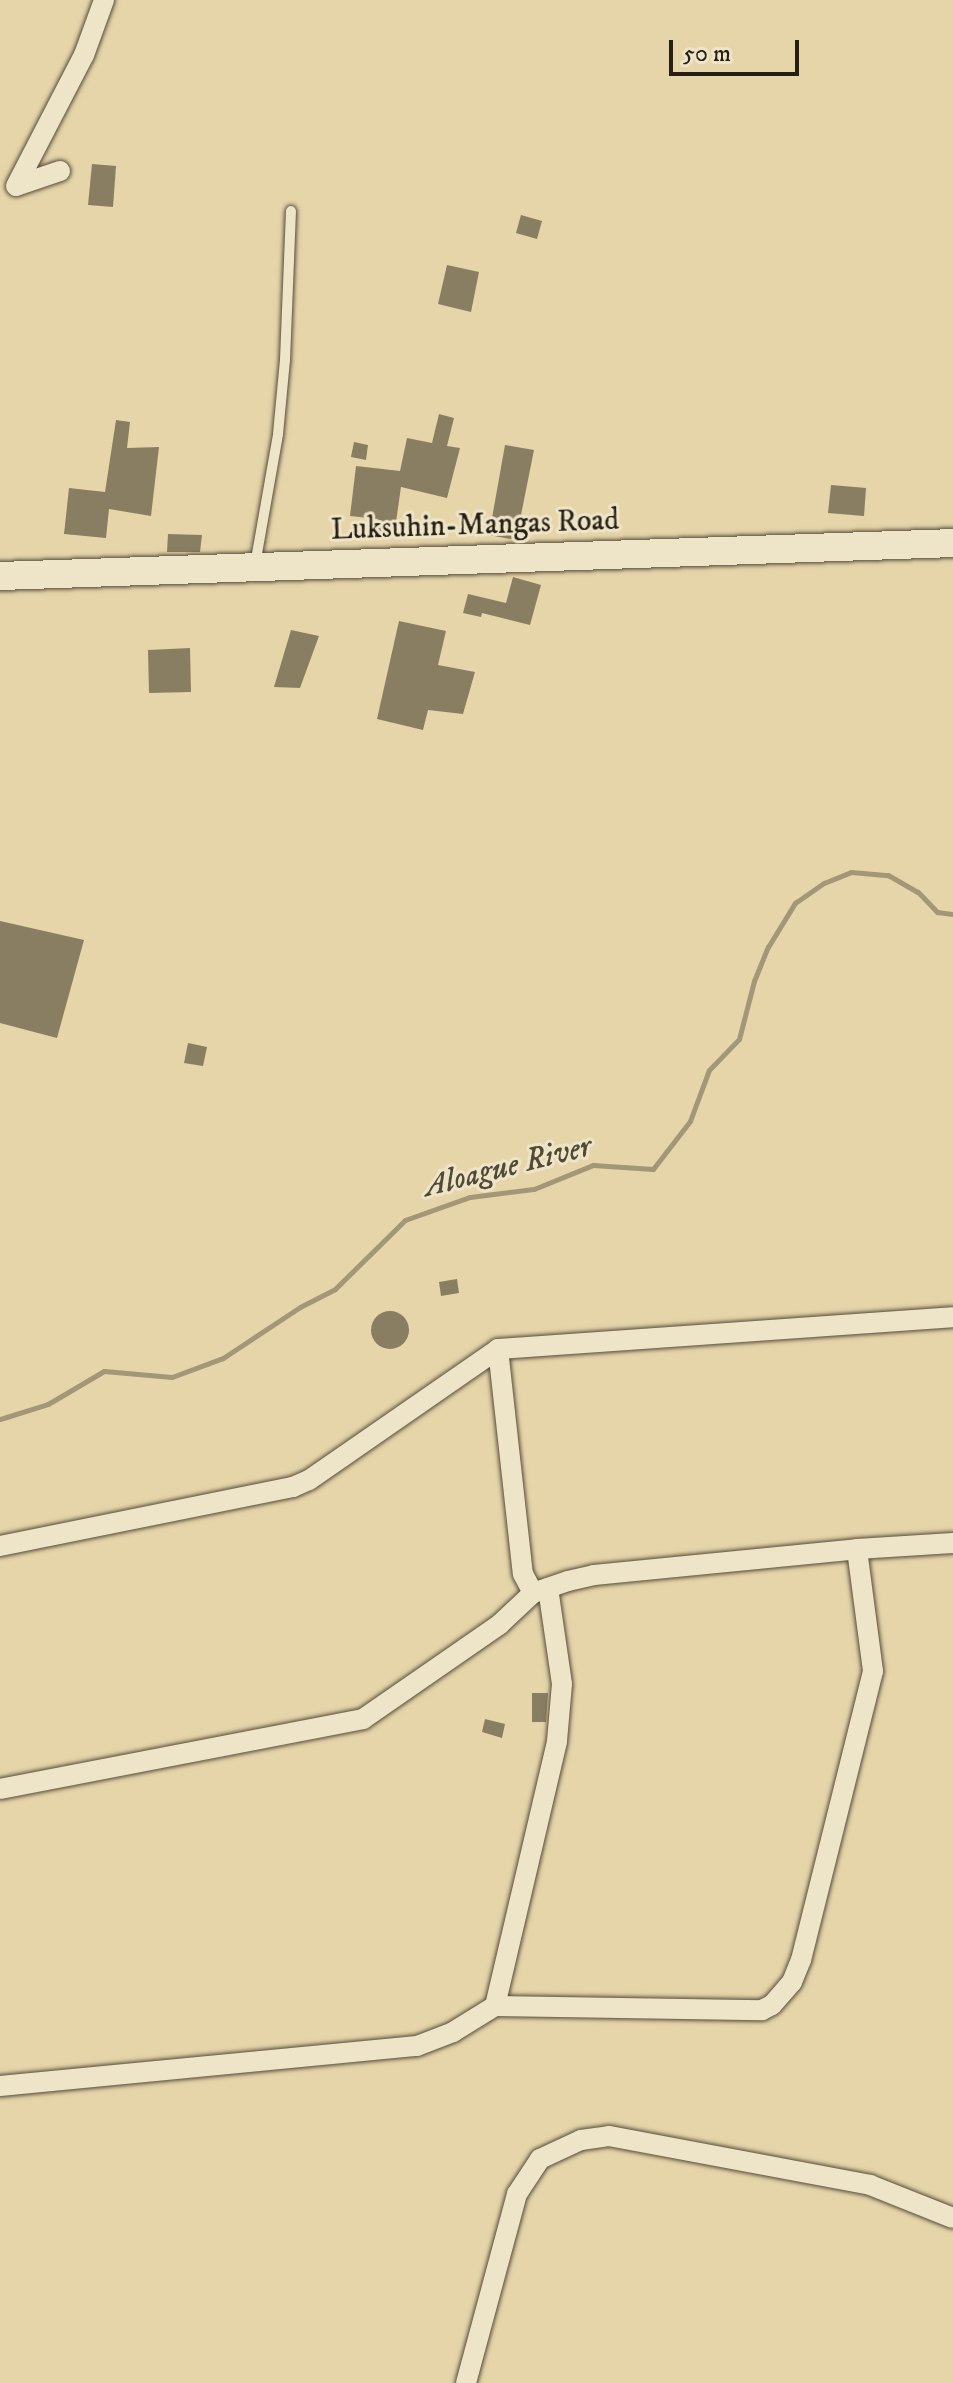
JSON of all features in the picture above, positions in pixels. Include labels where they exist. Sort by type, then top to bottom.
[{"type":"main road","name":"Luksuhin-Mangas Road","points":[[0,576],[953,543]]},
{"type":"street","points":[[60,171],[16,186],[84,55],[104,0]]},
{"type":"street","points":[[0,1546],[293,1487],[309,1480],[498,1349],[953,1317]]},
{"type":"street","points":[[495,2006],[557,1741],[562,1684],[540,1590],[523,1574],[498,1349]]},
{"type":"street","points":[[0,1789],[363,1719],[500,1624],[540,1590],[594,1575],[857,1549],[953,1543]]},
{"type":"street","points":[[0,2086],[417,2046],[453,2032],[495,2006],[762,2010],[782,1996],[801,1960],[873,1671],[857,1549]]},
{"type":"street","points":[[466,2383],[517,2194],[540,2159],[581,2140],[609,2136],[870,2185],[953,2218]]},
{"type":"lane","points":[[255,567],[284,375],[291,211]]},
{"type":"building","points":[[92,164],[116,166],[113,207],[88,205]]},
{"type":"building","points":[[521,215],[542,221],[537,239],[516,233]]},
{"type":"building","points":[[447,265],[479,272],[471,312],[438,304]]},
{"type":"building","points":[[439,414],[454,418],[447,446],[460,448],[447,498],[401,487],[394,536],[376,533],[378,519],[350,516],[356,466],[400,471],[407,438],[432,443]]},
{"type":"building","points":[[116,420],[130,422],[127,448],[159,447],[151,516],[109,509],[106,538],[64,534],[69,488],[105,492]]},
{"type":"building","points":[[354,442],[368,445],[366,460],[351,457]]},
{"type":"building","points":[[505,445],[534,450],[516,540],[489,535]]},
{"type":"building","points":[[831,485],[866,488],[864,516],[828,513]]},
{"type":"building","points":[[168,534],[202,535],[200,552],[167,552]]},
{"type":"building","points":[[513,577],[541,585],[530,625],[482,613],[481,617],[463,613],[468,594],[506,603]]},
{"type":"building","points":[[399,621],[446,631],[438,665],[475,672],[463,714],[428,710],[423,730],[377,719]]},
{"type":"building","points":[[291,630],[319,636],[300,688],[274,687]]},
{"type":"building","points":[[190,648],[191,692],[149,693],[148,650]]},
{"type":"building","points":[[0,921],[84,940],[57,1038],[0,1023]]},
{"type":"building","points":[[188,1043],[207,1047],[203,1066],[184,1063]]},
{"type":"building","points":[[457,1279],[459,1293],[441,1296],[439,1282]]},
{"type":"building","points":[[390,1311],[404,1316],[409,1330],[404,1344],[390,1349],[376,1344],[371,1330],[376,1316]]},
{"type":"building","points":[[532,1693],[548,1693],[546,1722],[532,1722]]},
{"type":"building","points":[[485,1719],[505,1724],[502,1738],[482,1732]]},
{"type":"waterway","name":"Aloague River","points":[[0,1419],[48,1404],[104,1371],[172,1377],[223,1358],[300,1307],[335,1289],[405,1220],[470,1197],[534,1189],[593,1165],[653,1169],[690,1121],[709,1070],[739,1039],[754,981],[768,947],[795,903],[824,883],[851,872],[888,875],[918,892],[937,912],[953,914]]}]
